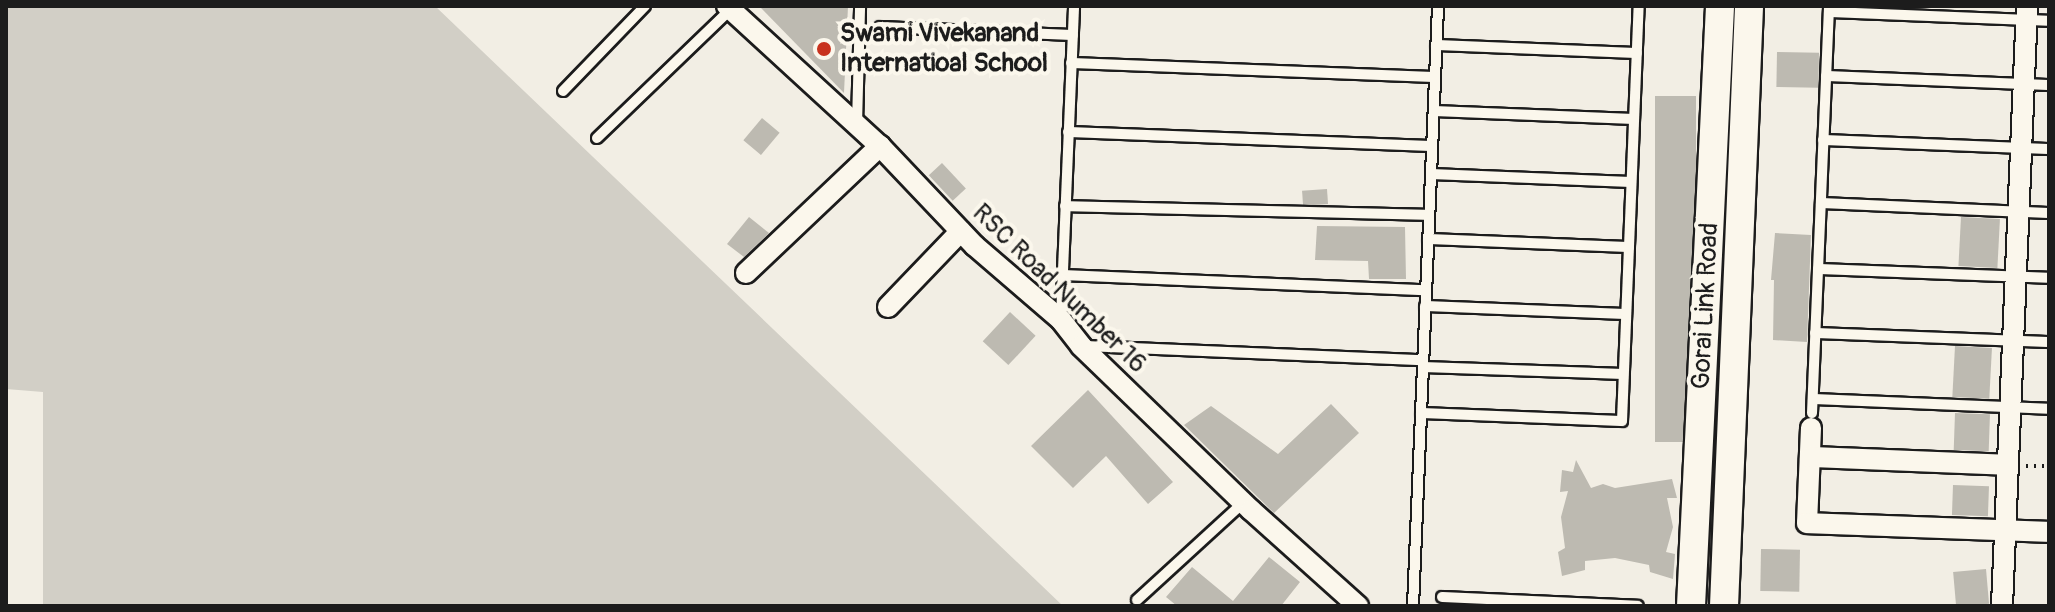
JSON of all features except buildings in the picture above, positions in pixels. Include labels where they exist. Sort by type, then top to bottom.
[{"type":"main road","name":"Gorai Link Road","points":[[1691,606],[1720,6]]},
{"type":"main road","name":"Gorai Link Road","points":[[1724,606],[1749,6]]},
{"type":"street","name":"RSC Road Number 16","points":[[728,8],[880,146],[961,231],[1061,320],[1081,346],[1243,503],[1358,606]]},
{"type":"street","points":[[2002,606],[2026,13]]},
{"type":"street","points":[[746,273],[880,146]]},
{"type":"street","points":[[888,307],[961,231]]},
{"type":"street","points":[[1812,420],[1807,523],[2049,532]]},
{"type":"street","points":[[1810,457],[2008,465]]},
{"type":"lane","points":[[563,91],[645,6]]},
{"type":"lane","points":[[857,125],[860,6]]},
{"type":"lane","points":[[1061,320],[1074,6]]},
{"type":"lane","points":[[1413,606],[1438,6]]},
{"type":"lane","points":[[1421,413],[1622,421],[1639,6]]},
{"type":"lane","points":[[597,138],[728,8]]},
{"type":"lane","points":[[1812,420],[1829,9],[2026,13],[2049,21]]},
{"type":"lane","points":[[880,27],[1073,35]]},
{"type":"lane","points":[[1436,45],[1637,53]]},
{"type":"lane","points":[[1071,63],[1435,77]]},
{"type":"lane","points":[[1826,76],[2049,85]]},
{"type":"lane","points":[[1434,111],[1634,119]]},
{"type":"lane","points":[[1068,132],[1432,146]]},
{"type":"lane","points":[[1823,140],[2049,149]]},
{"type":"lane","points":[[1431,174],[1631,182]]},
{"type":"lane","points":[[1821,203],[2049,213]]},
{"type":"lane","points":[[1065,206],[1429,215]]},
{"type":"lane","points":[[1428,239],[1629,247]]},
{"type":"lane","points":[[1818,269],[2049,278]]},
{"type":"lane","points":[[1062,275],[1426,290]]},
{"type":"lane","points":[[1425,306],[1626,314]]},
{"type":"lane","points":[[1815,333],[2049,342]]},
{"type":"lane","points":[[1081,346],[1623,374]]},
{"type":"lane","points":[[1813,399],[2049,409]]},
{"type":"lane","points":[[1137,600],[1243,503]]},
{"type":"lane","points":[[1442,597],[1638,606]]},
{"type":"shaded area","points":[[6,6],[435,6],[1063,606],[43,606],[43,392],[6,389]]},
{"type":"place","name":"Swami Vivekanand Internatioal School","points":[[824,49]]}]
